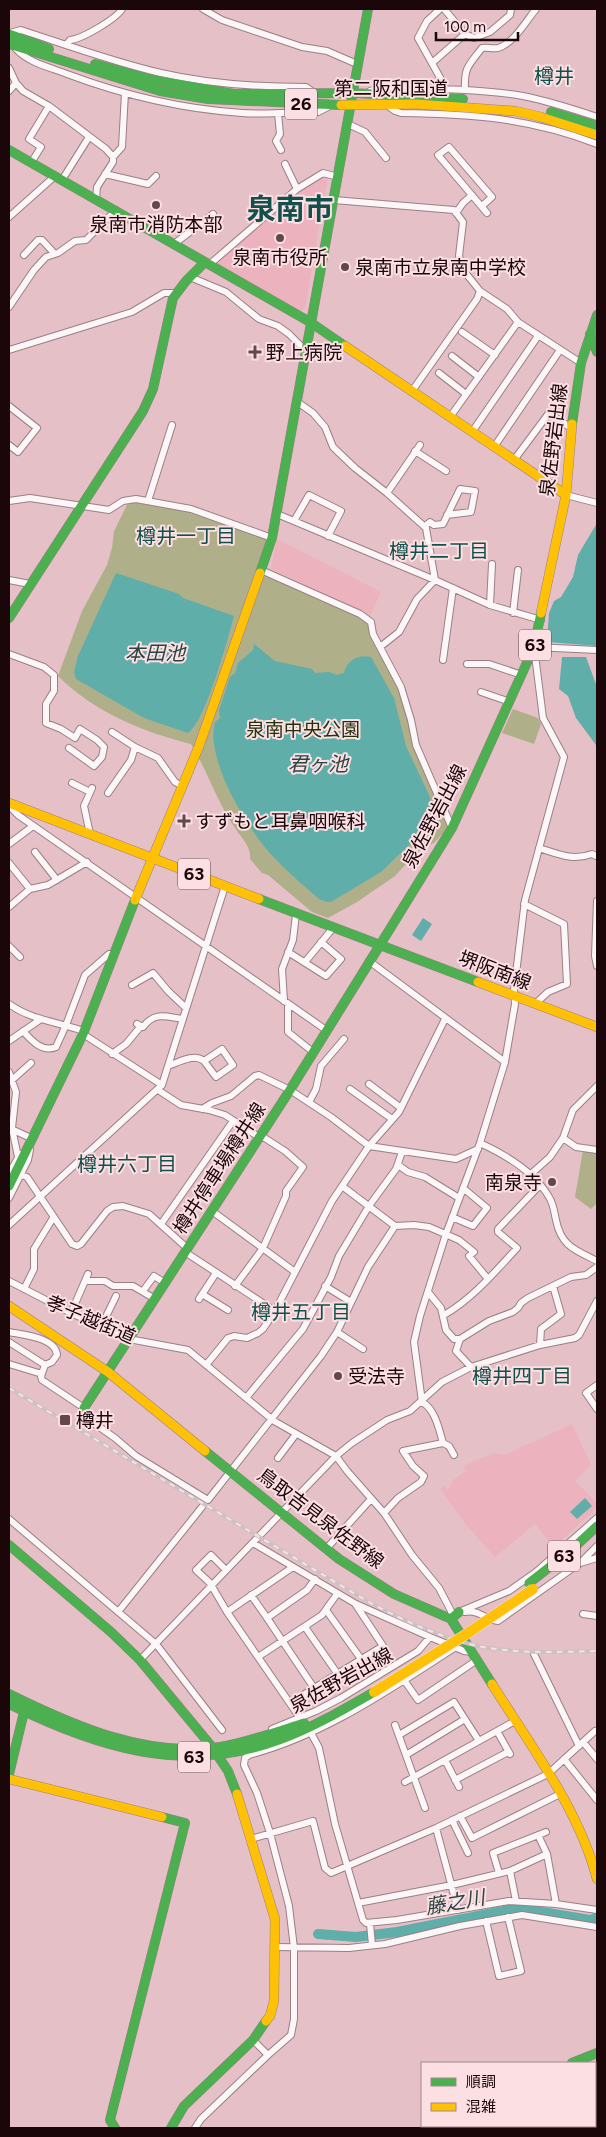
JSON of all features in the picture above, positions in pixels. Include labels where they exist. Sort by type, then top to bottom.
[{"type":"main road","points":[[9,1186],[83,1033],[152,857],[199,746],[272,538],[351,106],[357,94],[357,64],[368,9]]},
{"type":"main road","name":"第二阪和国道","points":[[9,34],[87,62],[181,86],[234,94],[357,94],[482,100],[531,107],[597,126]]},
{"type":"main road","name":"第二阪和国道","points":[[10,44],[123,81],[160,91],[208,99],[351,106],[387,104],[474,107],[515,112],[560,122],[597,135]]},
{"type":"main road","points":[[9,150],[310,322],[566,495]]},
{"type":"main road","points":[[9,618],[146,405],[153,389],[171,304],[176,293],[190,277],[207,263]]},
{"type":"main road","name":"泉佐野岩出線","points":[[380,945],[452,828],[534,647],[566,495],[571,428],[581,363],[597,314]]},
{"type":"main road","points":[[590,334],[597,352]]},
{"type":"main road","name":"63","points":[[9,804],[380,945]]},
{"type":"main road","name":"樽井停車場樽井線","points":[[84,1408],[290,1090],[380,945]]},
{"type":"main road","name":"堺阪南線","points":[[380,945],[597,1027]]},
{"type":"main road","name":"鳥取吉見泉佐野線","points":[[9,1306],[108,1372],[326,1548],[363,1575],[394,1594],[455,1615]]},
{"type":"main road","name":"泉佐野岩出線","points":[[531,1586],[597,1526]]},
{"type":"main road","name":"泉佐野岩出線","points":[[9,1694],[85,1728],[124,1740],[158,1747],[215,1751],[272,1742],[306,1729],[373,1689],[438,1644],[531,1586],[597,1535]]},
{"type":"main road","points":[[9,1545],[111,1632],[140,1660],[215,1751],[228,1771],[239,1798],[275,1919],[276,1973],[272,2009],[263,2028],[253,2040],[195,2094],[184,2106],[171,2128]]},
{"type":"main road","points":[[455,1615],[475,1656],[548,1774],[580,1830],[591,1856],[597,1880]]},
{"type":"main road","name":"泉佐野岩出線","points":[[9,1704],[24,1712],[109,1746],[153,1755],[192,1757],[304,1722],[373,1689]]},
{"type":"main road","points":[[9,1774],[24,1712]]},
{"type":"main road","points":[[9,1779],[185,1823],[110,2120],[115,2128]]},
{"type":"main road","points":[[574,2062],[597,2053]]},
{"type":"street","points":[[66,45],[70,40],[80,39],[100,25],[116,18],[122,9]]},
{"type":"street","points":[[203,9],[222,20],[302,47],[327,51],[357,64]]},
{"type":"street","points":[[444,89],[443,83],[418,38],[427,21],[442,10],[465,34],[474,38],[490,32],[510,15],[511,9]]},
{"type":"street","points":[[465,89],[464,74],[466,69],[482,48],[500,47],[523,28],[536,9]]},
{"type":"street","points":[[9,34],[21,30],[161,74],[224,83],[306,87],[314,93]]},
{"type":"street","points":[[432,63],[465,34]]},
{"type":"street","points":[[10,44],[28,59],[125,93],[168,104],[244,113],[318,112],[331,105]]},
{"type":"street","points":[[9,68],[16,83],[23,91],[48,106],[106,149],[113,157]]},
{"type":"street","points":[[9,91],[16,83]]},
{"type":"street","points":[[357,94],[381,88],[465,89],[524,96],[597,117]]},
{"type":"street","points":[[96,199],[97,187],[113,162],[113,157],[122,147],[125,93]]},
{"type":"street","points":[[387,104],[395,111],[401,112],[461,114],[509,119],[551,129],[597,144]]},
{"type":"street","points":[[32,163],[41,147],[29,139],[48,106]]},
{"type":"street","points":[[278,112],[280,134],[276,141],[281,150]]},
{"type":"street","points":[[348,124],[365,132],[386,158]]},
{"type":"street","points":[[9,216],[58,178],[89,137]]},
{"type":"street","points":[[482,206],[492,197],[449,147],[438,155],[487,213]]},
{"type":"street","points":[[285,164],[297,188]]},
{"type":"street","points":[[453,173],[464,164]]},
{"type":"street","points":[[207,263],[297,188],[323,173],[338,177]]},
{"type":"street","points":[[105,174],[148,184],[156,176]]},
{"type":"street","points":[[456,214],[463,203],[472,195]]},
{"type":"street","points":[[334,200],[454,210],[463,222],[459,256],[464,271],[480,291],[507,309],[518,322],[581,363]]},
{"type":"street","points":[[9,306],[34,270],[46,257],[58,253],[75,241],[86,240],[116,210]]},
{"type":"street","points":[[174,244],[212,214]]},
{"type":"street","points":[[24,255],[38,240],[42,240],[54,253]]},
{"type":"street","points":[[190,277],[226,292],[259,319],[278,326],[289,334],[306,351]]},
{"type":"street","points":[[412,391],[477,299],[480,291]]},
{"type":"street","points":[[9,350],[132,312],[164,293],[176,293]]},
{"type":"street","points":[[450,418],[518,322]]},
{"type":"street","points":[[462,332],[495,355]]},
{"type":"street","points":[[472,432],[538,336]]},
{"type":"street","points":[[494,447],[560,350]]},
{"type":"street","points":[[452,356],[479,376]]},
{"type":"street","points":[[439,373],[466,394]]},
{"type":"street","points":[[296,401],[313,413],[325,427],[333,447],[355,468],[425,526],[435,580]]},
{"type":"street","points":[[9,406],[37,428],[18,452],[9,445]]},
{"type":"street","points":[[514,460],[549,413],[571,428]]},
{"type":"street","points":[[148,501],[172,425]]},
{"type":"street","points":[[387,493],[420,445]]},
{"type":"street","points":[[415,451],[446,471]]},
{"type":"street","points":[[425,526],[430,522],[434,525],[443,524],[447,515],[460,489],[475,491],[472,512],[447,515]]},
{"type":"street","points":[[294,521],[309,495],[341,511],[328,536]]},
{"type":"street","points":[[566,495],[597,503]]},
{"type":"street","points":[[9,501],[30,498],[109,510],[124,501],[136,499],[191,509],[272,538]]},
{"type":"street","points":[[277,514],[490,605],[541,620]]},
{"type":"street","points":[[490,605],[492,564]]},
{"type":"street","points":[[261,570],[278,576],[371,622],[373,634],[401,687],[411,720],[416,746],[452,828]]},
{"type":"street","points":[[514,613],[518,570]]},
{"type":"street","points":[[9,580],[30,584]]},
{"type":"street","points":[[380,647],[399,632],[417,599],[435,580]]},
{"type":"street","points":[[443,660],[454,588]]},
{"type":"street","points":[[443,1443],[434,1415],[422,1402],[414,1342],[446,1234],[479,1146],[505,1062],[515,996],[524,904],[564,757],[543,718],[534,647],[597,650]]},
{"type":"street","points":[[9,654],[44,667],[54,675],[54,691],[46,704],[46,723],[62,729],[75,738],[80,730],[97,740],[104,747],[102,756],[94,766],[69,748]]},
{"type":"street","points":[[467,664],[489,664],[522,675]]},
{"type":"street","points":[[481,692],[510,702]]},
{"type":"street","points":[[112,732],[135,747],[158,758],[175,782],[182,786]]},
{"type":"street","points":[[108,793],[131,760],[135,747]]},
{"type":"street","points":[[72,782],[91,790],[84,806],[90,834]]},
{"type":"street","points":[[9,804],[18,816],[87,862],[326,1030]]},
{"type":"street","points":[[9,844],[33,826]]},
{"type":"street","points":[[539,848],[571,858],[592,854],[596,856]]},
{"type":"street","points":[[35,852],[56,880]]},
{"type":"street","points":[[9,907],[30,889],[48,885],[87,862]]},
{"type":"street","points":[[9,863],[30,889]]},
{"type":"street","points":[[9,1225],[160,1088],[225,886]]},
{"type":"street","points":[[597,901],[595,956],[597,966]]},
{"type":"street","points":[[524,904],[564,924],[567,984],[548,992],[535,1004]]},
{"type":"street","points":[[296,914],[293,940],[282,969],[288,1032],[313,1052]]},
{"type":"street","points":[[304,962],[333,928]]},
{"type":"street","points":[[288,952],[326,976],[341,959],[321,942]]},
{"type":"street","points":[[9,946],[20,957]]},
{"type":"street","points":[[23,1030],[36,1044],[46,1049],[51,1049],[59,1042],[85,975],[109,954],[114,954]]},
{"type":"street","points":[[369,961],[505,1062]]},
{"type":"street","points":[[132,985],[153,973],[186,1008]]},
{"type":"street","points":[[9,1004],[25,1014],[66,1025],[83,1033],[160,1088],[180,1105],[225,1116],[285,1151],[303,1167],[286,1191],[286,1196],[263,1248],[235,1286]]},
{"type":"street","points":[[112,1054],[126,1044],[139,1025],[143,1026],[156,1016],[183,1019]]},
{"type":"street","points":[[9,1041],[41,1019]]},
{"type":"street","points":[[206,1365],[228,1338],[234,1336],[246,1338],[258,1333],[275,1311],[342,1186],[369,1146],[401,1108],[446,1019]]},
{"type":"street","points":[[309,1102],[316,1088],[321,1066],[344,1039]]},
{"type":"street","points":[[168,1066],[196,1057],[204,1061],[216,1077],[233,1065],[222,1049],[204,1061]]},
{"type":"street","points":[[12,1080],[31,1063]]},
{"type":"street","points":[[9,1072],[16,1100],[10,1128],[18,1157]]},
{"type":"street","points":[[202,1109],[231,1096],[255,1076],[259,1075],[290,1090],[309,1102],[369,1146],[456,1159],[479,1146],[497,1151],[531,1174],[540,1185],[554,1207],[560,1234],[566,1244],[597,1261]]},
{"type":"street","points":[[369,1084],[401,1108]]},
{"type":"street","points":[[531,1174],[550,1157],[563,1138],[573,1110],[597,1086]]},
{"type":"street","points":[[350,1089],[392,1120]]},
{"type":"street","points":[[161,1224],[233,1121]]},
{"type":"street","points":[[10,1128],[33,1139]]},
{"type":"street","points":[[563,1138],[576,1147],[597,1150]]},
{"type":"street","points":[[9,1174],[18,1157],[33,1139]]},
{"type":"street","points":[[9,1198],[28,1160],[33,1139]]},
{"type":"street","points":[[246,1398],[303,1329],[331,1277],[339,1256],[369,1206],[398,1165],[402,1152]]},
{"type":"street","points":[[398,1165],[408,1172],[425,1176],[459,1198]]},
{"type":"street","points":[[21,1174],[27,1178],[72,1244],[77,1246],[81,1244],[113,1206],[123,1206],[149,1214],[186,1250],[216,1273],[275,1311]]},
{"type":"street","points":[[444,1314],[488,1279],[517,1248],[498,1232],[498,1229],[540,1185]]},
{"type":"street","points":[[342,1186],[395,1226],[414,1225],[429,1227],[459,1240],[474,1252],[469,1256],[488,1279]]},
{"type":"street","points":[[452,1216],[473,1226],[487,1208],[463,1188]]},
{"type":"street","points":[[212,1211],[295,1272]]},
{"type":"street","points":[[24,1289],[34,1269],[34,1249],[53,1218]]},
{"type":"street","points":[[9,1332],[48,1342],[54,1347],[57,1355],[52,1362],[46,1365],[42,1374],[42,1380],[84,1408],[82,1411],[83,1415],[136,1456],[208,1500],[321,1356],[337,1332],[368,1267],[395,1226]]},
{"type":"street","points":[[471,1367],[456,1351],[460,1339],[489,1321],[508,1315],[528,1298],[571,1277],[586,1275],[597,1267]]},
{"type":"street","points":[[216,1273],[200,1296],[228,1310]]},
{"type":"street","points":[[143,1291],[154,1276],[165,1283]]},
{"type":"street","points":[[71,1313],[87,1278],[105,1281],[113,1286],[133,1286],[155,1299]]},
{"type":"street","name":"孝子越街道","points":[[9,1281],[71,1313],[129,1339],[181,1347],[188,1350],[272,1418],[296,1434],[336,1456]]},
{"type":"street","points":[[325,1286],[351,1302]]},
{"type":"street","points":[[540,1345],[541,1329],[561,1314],[553,1286]]},
{"type":"street","points":[[428,1292],[444,1314],[446,1330],[454,1338],[460,1339]]},
{"type":"street","points":[[101,1327],[116,1296]]},
{"type":"street","points":[[140,1660],[336,1456],[374,1428],[388,1420],[410,1412],[442,1382],[471,1367],[540,1345],[575,1338],[579,1335],[597,1301]]},
{"type":"street","points":[[337,1332],[363,1349]]},
{"type":"street","points":[[9,1342],[46,1365]]},
{"type":"street","points":[[9,1364],[42,1374]]},
{"type":"street","points":[[597,1384],[586,1392],[597,1409]]},
{"type":"street","points":[[278,1458],[296,1434]]},
{"type":"street","points":[[384,1513],[398,1498],[421,1482],[424,1476],[413,1466],[403,1452],[443,1443],[449,1446],[454,1455]]},
{"type":"street","points":[[336,1456],[384,1513],[412,1555],[440,1588],[451,1611],[455,1615]]},
{"type":"street","points":[[326,1548],[371,1499]]},
{"type":"street","points":[[118,1612],[202,1508]]},
{"type":"street","points":[[455,1615],[511,1590],[536,1572],[597,1518]]},
{"type":"street","points":[[9,1519],[156,1644],[222,1730]]},
{"type":"street","points":[[253,1543],[356,1604],[475,1656],[418,1700],[404,1680]]},
{"type":"street","points":[[455,1615],[471,1610],[492,1621],[498,1621],[580,1563],[597,1546]]},
{"type":"street","points":[[226,1570],[211,1555],[196,1570],[210,1583],[227,1612],[300,1718]]},
{"type":"street","points":[[580,1563],[597,1558]]},
{"type":"street","points":[[227,1612],[293,1567]]},
{"type":"street","points":[[267,1618],[307,1590],[315,1579]]},
{"type":"street","points":[[511,1590],[518,1592],[525,1603]]},
{"type":"street","points":[[258,1657],[305,1627],[326,1610],[337,1594]]},
{"type":"street","points":[[251,1595],[314,1688]]},
{"type":"street","points":[[484,1616],[484,1610],[490,1600]]},
{"type":"street","points":[[290,1703],[383,1646],[356,1604]]},
{"type":"street","points":[[326,1610],[361,1659]]},
{"type":"street","points":[[582,1614],[597,1616]]},
{"type":"street","points":[[305,1627],[337,1673]]},
{"type":"street","points":[[238,1743],[300,1718],[341,1698],[418,1651],[430,1637]]},
{"type":"street","points":[[195,2128],[201,2119],[268,2055],[292,2035],[294,2019],[294,1948],[289,1906],[270,1833],[257,1793],[244,1765],[245,1758],[249,1755],[288,1744],[311,1733],[404,1680],[456,1647]]},
{"type":"street","points":[[534,1654],[581,1744],[597,1759]]},
{"type":"street","points":[[399,1736],[454,1702],[479,1741]]},
{"type":"street","points":[[406,1754],[465,1719]]},
{"type":"street","points":[[405,1782],[515,1721]]},
{"type":"street","points":[[395,1725],[425,1808]]},
{"type":"street","points":[[455,1780],[509,1754],[497,1732]]},
{"type":"street","points":[[251,1839],[313,1821],[325,1868],[331,1873],[436,1828],[548,1774],[595,1732]]},
{"type":"street","points":[[311,1733],[319,1748],[335,1824],[363,1920],[366,1923],[370,1925],[516,1901],[597,1910]]},
{"type":"street","points":[[564,1759],[597,1800]]},
{"type":"street","points":[[445,1760],[460,1787]]},
{"type":"street","points":[[460,1816],[472,1838],[560,1794]]},
{"type":"street","points":[[452,1820],[468,1852]]},
{"type":"street","points":[[436,1828],[458,1910]]},
{"type":"street","points":[[499,1874],[493,1853],[546,1832]]},
{"type":"street","points":[[538,1834],[547,1854],[556,1904]]},
{"type":"street","points":[[358,1903],[499,1874],[547,1854]]},
{"type":"street","points":[[510,1871],[516,1901]]},
{"type":"street","points":[[276,1947],[322,1946],[349,1948],[522,1915],[597,1926]]},
{"type":"street","points":[[486,1921],[499,1976],[521,1972],[508,1917]]},
{"type":"street","points":[[370,1925],[372,1944]]},
{"type":"street","points":[[253,2040],[268,2055]]},
{"type":"shaded area","name":"泉南市役所","points":[[322,175],[328,178],[305,308],[299,312],[215,262],[291,193]]},
{"type":"shaded area","points":[[277,539],[381,592],[370,616],[271,569]]},
{"type":"shaded area","points":[[572,1424],[591,1465],[575,1481],[597,1503],[597,1508],[554,1547],[535,1524],[495,1557],[467,1526],[440,1489],[444,1486],[448,1490],[453,1480],[466,1471],[463,1466],[494,1453],[505,1455]]},
{"type":"green space","name":"泉南中央公園","points":[[133,502],[187,512],[268,539],[258,570],[369,623],[398,682],[411,727],[449,827],[435,842],[417,852],[395,876],[357,902],[328,918],[312,912],[268,875],[262,873],[250,859],[248,847],[223,808],[191,744],[137,727],[120,719],[87,700],[58,676],[82,611],[107,565],[114,531],[128,503]]},
{"type":"green space","points":[[513,709],[538,718],[541,724],[534,744],[502,733]]},
{"type":"green space","points":[[583,1150],[597,1153],[597,1203],[591,1209],[575,1197]]},
{"type":"water","points":[[597,523],[597,646],[547,642],[549,613],[554,601],[561,597],[573,577],[578,555]]},
{"type":"water","name":"本田池","points":[[116,573],[179,594],[183,598],[234,616],[222,660],[209,697],[195,725],[188,733],[144,718],[76,679],[74,672],[78,656]]},
{"type":"water","name":"君ヶ池","points":[[254,644],[275,661],[312,669],[315,673],[329,672],[337,675],[344,673],[354,659],[362,656],[371,657],[394,698],[406,746],[429,795],[435,827],[409,845],[381,872],[331,902],[319,899],[269,852],[249,825],[221,772],[213,737],[215,722],[220,718],[219,710],[230,677],[235,673],[238,663],[253,650]]},
{"type":"water","points":[[562,657],[586,657],[597,687],[596,745],[576,718],[568,696],[559,689]]},
{"type":"water","points":[[423,918],[432,924],[421,941],[412,935]]},
{"type":"water","points":[[585,1498],[592,1506],[577,1519],[570,1512]]},
{"type":"waterway","name":"藤之川","points":[[318,1934],[356,1937],[397,1932],[518,1908],[590,1920],[597,1918]]},
{"type":"railway","points":[[9,1388],[367,1601],[407,1621],[449,1638],[492,1649],[538,1652],[597,1651]]},
{"type":"traffic: fast","points":[[260,573],[272,538],[368,9]]},
{"type":"traffic: fast","points":[[9,34],[49,49]]},
{"type":"traffic: fast","points":[[9,44],[160,91],[208,99],[341,105]]},
{"type":"traffic: fast","points":[[95,64],[149,79],[234,94],[353,93],[463,99]]},
{"type":"traffic: fast","points":[[551,112],[597,126]]},
{"type":"traffic: fast","points":[[9,150],[310,322],[345,346]]},
{"type":"traffic: fast","points":[[9,618],[143,411],[153,389],[173,298],[186,281],[205,262]]},
{"type":"traffic: fast","points":[[572,424],[581,363],[597,315]]},
{"type":"traffic: fast","points":[[590,334],[597,352]]},
{"type":"traffic: fast","points":[[259,899],[380,945],[452,828],[534,647],[541,613]]},
{"type":"traffic: fast","points":[[9,1186],[83,1034],[135,900]]},
{"type":"traffic: fast","points":[[84,1408],[290,1090],[380,945],[478,982]]},
{"type":"traffic: fast","points":[[205,1451],[339,1559],[394,1594],[451,1619],[492,1684]]},
{"type":"traffic: fast","points":[[529,1583],[570,1551],[597,1526]]},
{"type":"traffic: fast","points":[[9,1545],[111,1632],[140,1660],[212,1747],[228,1771],[237,1794]]},
{"type":"traffic: fast","points":[[451,1619],[459,1612]]},
{"type":"traffic: fast","points":[[9,1704],[74,1733],[107,1744],[174,1755],[209,1755],[243,1750],[279,1740],[339,1712],[374,1692]]},
{"type":"traffic: fast","points":[[9,1694],[85,1728],[138,1744],[165,1748],[220,1747],[252,1740],[304,1723]]},
{"type":"traffic: fast","points":[[9,1774],[24,1712]]},
{"type":"traffic: fast","points":[[115,2128],[110,2120],[185,1823],[162,1817]]},
{"type":"traffic: fast","points":[[171,2128],[184,2106],[253,2040],[266,2021]]},
{"type":"traffic: fast","points":[[574,2062],[597,2053]]},
{"type":"traffic: slow","points":[[341,105],[416,104],[515,111],[541,117],[597,135]]},
{"type":"traffic: slow","points":[[345,346],[566,495]]},
{"type":"traffic: slow","points":[[541,613],[566,495],[572,424]]},
{"type":"traffic: slow","points":[[135,900],[199,746],[260,573]]},
{"type":"traffic: slow","points":[[9,803],[259,899]]},
{"type":"traffic: slow","points":[[478,982],[597,1027]]},
{"type":"traffic: slow","points":[[9,1306],[108,1372],[205,1451]]},
{"type":"traffic: slow","points":[[374,1692],[465,1635],[533,1589]]},
{"type":"traffic: slow","points":[[492,1684],[566,1803],[589,1853],[597,1879]]},
{"type":"traffic: slow","points":[[9,1779],[162,1817]]},
{"type":"traffic: slow","points":[[237,1794],[275,1919],[274,2001],[270,2016],[266,2021]]},
{"type":"place","name":"泉南市消防本部","points":[[156,205]]},
{"type":"place","name":"泉南市役所","points":[[280,238]]},
{"type":"place","name":"泉南市立泉南中学校","points":[[345,267]]},
{"type":"place","name":"野上病院","points":[[255,352]]},
{"type":"place","name":"すずもと耳鼻咽喉科","points":[[184,821]]},
{"type":"place","name":"南泉寺","points":[[552,1182]]},
{"type":"place","name":"受法寺","points":[[338,1376]]},
{"type":"place","name":"樽井","points":[[65,1420]]},
{"type":"district","name":"樽井","points":[[554,76]]},
{"type":"district","name":"泉南市","points":[[290,209]]},
{"type":"district","name":"樽井一丁目","points":[[186,536]]},
{"type":"district","name":"樽井二丁目","points":[[439,551]]},
{"type":"district","name":"樽井六丁目","points":[[127,1164]]},
{"type":"district","name":"樽井五丁目","points":[[301,1312]]},
{"type":"district","name":"樽井四丁目","points":[[522,1376]]}]
